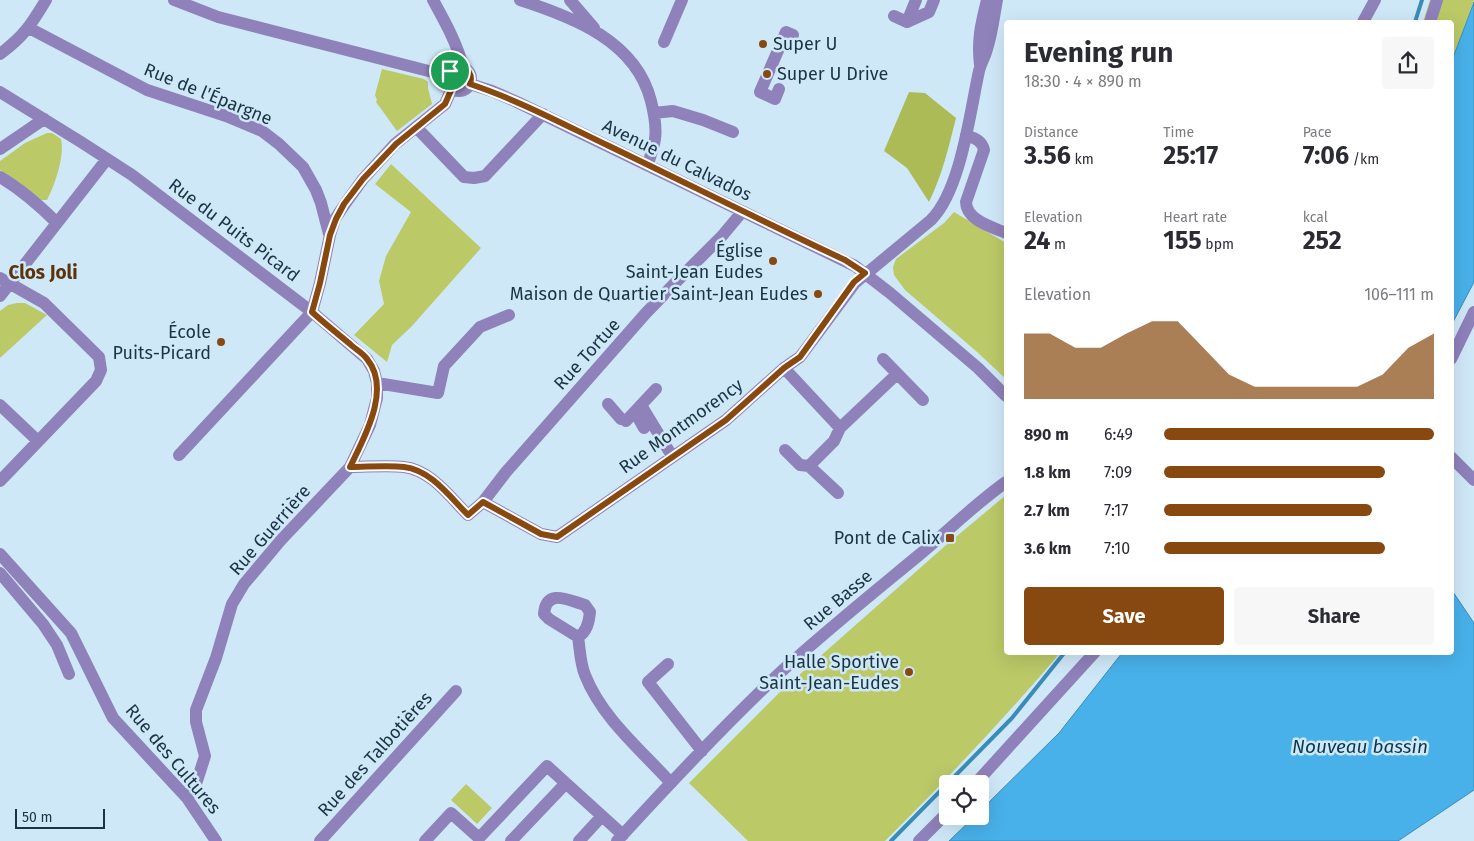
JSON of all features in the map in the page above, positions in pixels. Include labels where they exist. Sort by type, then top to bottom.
[{"type":"street","points":[[0,54],[15,43],[29,28],[46,0]]},
{"type":"street","points":[[174,0],[218,17],[450,82]]},
{"type":"street","points":[[432,0],[459,50],[463,67]]},
{"type":"street","points":[[520,0],[561,14],[599,34],[618,47],[637,70],[646,86],[656,125],[655,139],[648,164]]},
{"type":"street","points":[[570,0],[599,34]]},
{"type":"street","points":[[664,42],[682,0]]},
{"type":"street","points":[[907,22],[916,0]]},
{"type":"street","points":[[894,16],[907,22],[929,12],[934,0]]},
{"type":"street","points":[[980,65],[978,46],[987,0]]},
{"type":"street","points":[[997,0],[987,49],[980,65],[966,136],[981,142],[984,150],[966,202],[966,207],[969,213],[976,218],[1004,232]]},
{"type":"street","points":[[1364,20],[1375,0]]},
{"type":"street","points":[[1431,20],[1437,0]]},
{"type":"street","name":"Rue de l'Épargne","points":[[29,28],[148,90],[226,116],[262,131],[303,167],[321,203],[330,235]]},
{"type":"street","points":[[779,89],[775,99],[760,92],[786,32],[792,35]]},
{"type":"street","points":[[463,67],[468,70],[472,79],[466,88],[455,90],[450,82],[450,71],[463,67]]},
{"type":"street","name":"Rue de l'Épargne","points":[[312,312],[330,235],[344,204],[363,179],[396,144],[445,104],[450,82]]},
{"type":"street","name":"Avenue du Calvados","points":[[470,84],[492,91],[542,114],[845,260],[865,273],[978,368],[1004,394]]},
{"type":"street","name":"Rue du Puits Picard","points":[[0,92],[107,159],[177,208],[312,312],[367,359],[374,371],[377,383],[377,398],[370,425],[350,467]]},
{"type":"street","points":[[654,112],[673,111],[733,132]]},
{"type":"street","points":[[416,127],[464,176],[474,178],[485,176],[542,114]]},
{"type":"street","points":[[0,148],[44,119]]},
{"type":"street","name":"Rue Montmorency","points":[[483,502],[541,534],[557,537],[726,420],[784,368],[800,357],[854,282],[937,214],[954,178],[966,136]]},
{"type":"street","points":[[0,296],[5,281],[57,223],[107,159]]},
{"type":"street","points":[[0,177],[18,187],[57,223]]},
{"type":"street","name":"Rue Tortue","points":[[483,502],[506,472],[646,313],[722,236],[742,212]]},
{"type":"street","points":[[0,481],[96,381],[101,370],[99,357],[44,303],[5,281]]},
{"type":"street","points":[[179,455],[312,312]]},
{"type":"street","points":[[1457,353],[1474,312]]},
{"type":"street","points":[[377,383],[438,394],[444,366],[480,327],[509,315]]},
{"type":"street","points":[[883,359],[923,400]]},
{"type":"street","points":[[784,368],[840,428]]},
{"type":"street","points":[[809,466],[834,440],[840,428],[897,374]]},
{"type":"street","points":[[608,404],[622,419],[632,414],[656,389]]},
{"type":"street","points":[[0,406],[38,441]]},
{"type":"street","points":[[632,414],[672,456]]},
{"type":"street","points":[[632,414],[644,428]]},
{"type":"street","points":[[785,450],[800,465],[809,466],[838,493]]},
{"type":"street","points":[[1454,460],[1474,480]]},
{"type":"street","points":[[350,467],[405,467],[420,472],[434,480],[468,515],[483,502]]},
{"type":"street","name":"Rue Guerrière","points":[[187,798],[197,781],[205,756],[196,722],[196,710],[216,658],[232,604],[247,580],[281,540],[350,467]]},
{"type":"street","name":"Rue Basse","points":[[620,838],[742,710],[804,652],[922,553],[972,508],[1004,484]]},
{"type":"street","name":"Rue des Cultures","points":[[0,554],[71,634],[113,718],[187,798],[216,841]]},
{"type":"street","points":[[0,573],[43,624],[57,644],[69,674]]},
{"type":"street","points":[[578,637],[584,673],[594,695],[608,715],[671,783]]},
{"type":"street","points":[[982,775],[1092,655]]},
{"type":"street","points":[[668,664],[641,681],[702,751]]},
{"type":"street","name":"Rue des Talbotières","points":[[320,841],[456,691]]},
{"type":"street","points":[[425,841],[451,813],[480,840],[547,766],[602,816],[620,838]]},
{"type":"street","points":[[511,841],[566,783]]},
{"type":"street","points":[[579,841],[602,816]]},
{"type":"street","points":[[919,841],[939,821]]},
{"type":"green space","points":[[1430,0],[1474,0],[1454,55],[1454,20],[1424,20]]},
{"type":"green space","points":[[382,69],[424,79],[428,82],[432,104],[397,131],[376,102],[375,95]]},
{"type":"green space","points":[[909,92],[925,93],[956,118],[948,150],[929,202],[907,168],[884,151]]},
{"type":"green space","points":[[47,133],[52,133],[61,139],[62,153],[59,170],[50,194],[47,200],[41,200],[0,170],[0,161],[25,143]]},
{"type":"green space","points":[[391,164],[481,248],[412,326],[392,345],[387,362],[354,335],[384,304],[379,281],[386,256],[411,212],[375,184]]},
{"type":"green space","points":[[954,212],[1004,242],[1004,377],[905,290],[894,275],[893,267],[896,259],[944,223]]},
{"type":"green space","points":[[25,303],[47,315],[0,358],[0,311],[8,305]]},
{"type":"green space","points":[[1004,497],[1004,655],[1058,655],[950,775],[939,775],[939,786],[885,841],[748,841],[689,783],[782,690],[945,546]]},
{"type":"green space","points":[[466,784],[492,808],[477,824],[451,800]]},
{"type":"water","points":[[1474,2],[1474,282],[1454,320],[1454,55]]},
{"type":"water","name":"Nouveau bassin","points":[[1454,593],[1474,623],[1474,790],[1398,841],[949,841],[966,825],[989,825],[989,802],[1059,733],[1120,655],[1454,655]]},
{"type":"waterway","points":[[1416,20],[1422,0]]},
{"type":"waterway","points":[[891,841],[1012,718],[1063,655]]},
{"type":"place","name":"Super U","points":[[763,44]]},
{"type":"place","name":"Super U Drive","points":[[767,74]]},
{"type":"place","name":"Église Saint-Jean Eudes","points":[[773,261]]},
{"type":"place","name":"Maison de Quartier Saint-Jean Eudes","points":[[818,294]]},
{"type":"place","name":"École Puits-Picard","points":[[221,342]]},
{"type":"place","name":"Pont de Calix","points":[[950,538]]},
{"type":"place","name":"Halle Sportive Saint-Jean-Eudes","points":[[909,672]]},
{"type":"district","name":"Clos Joli","points":[[43,272]]},
{"type":"route","points":[[463,67],[470,74],[472,79],[470,84],[517,102],[648,164],[742,212],[845,260],[865,273],[854,282],[800,357],[784,368],[726,420],[557,537],[541,534],[483,502],[468,515],[434,480],[420,472],[405,467],[350,467],[370,425],[377,398],[377,383],[374,371],[367,359],[312,312],[330,235],[344,204],[363,179],[396,144],[445,104],[452,88],[448,82],[450,71],[463,67]]}]
